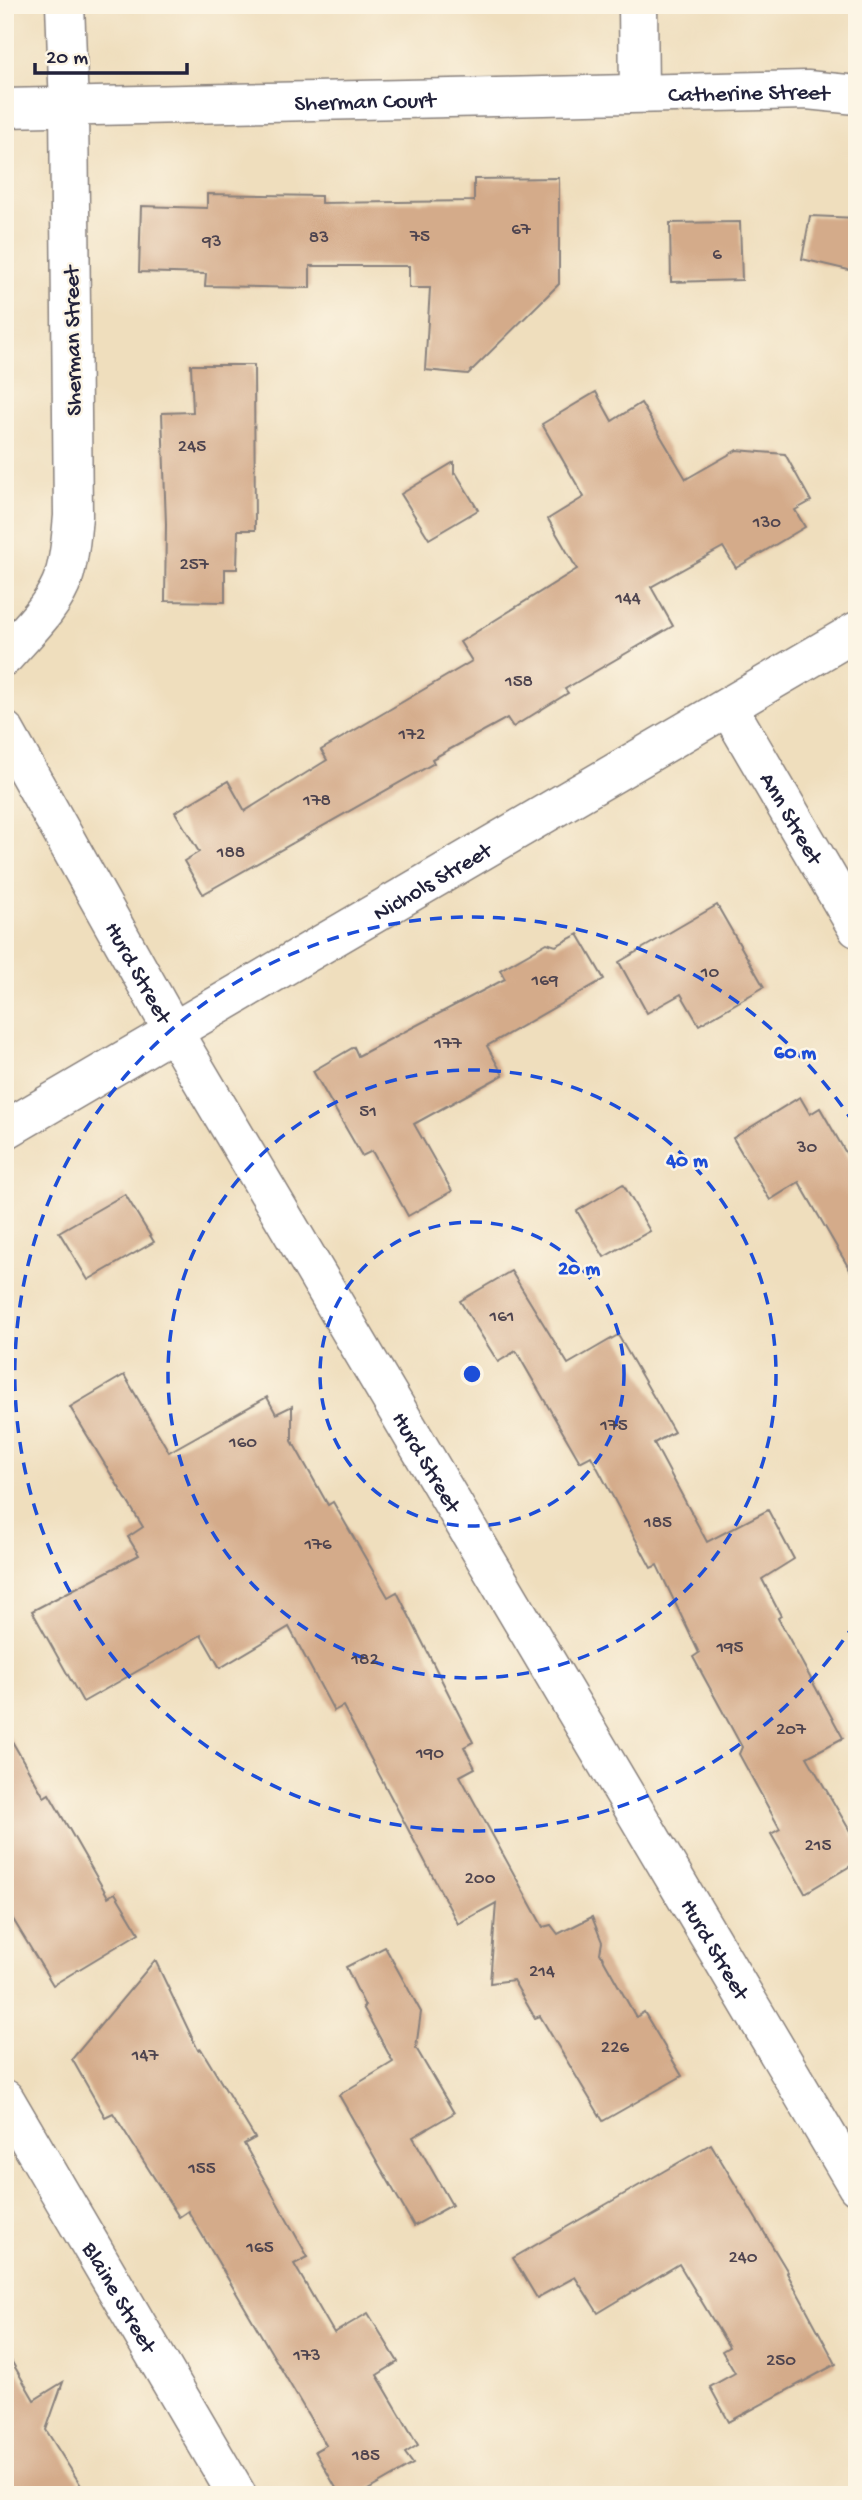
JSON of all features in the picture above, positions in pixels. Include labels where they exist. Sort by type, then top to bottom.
[{"type":"street","name":"Sherman Street","points":[[5,656],[51,602],[64,577],[73,516],[69,106],[65,5]]},
{"type":"street","points":[[638,5],[639,93]]},
{"type":"street","name":"Catherine Street","points":[[639,93],[807,90],[857,94]]},
{"type":"street","name":"Sherman Court","points":[[5,108],[639,93]]},
{"type":"street","name":"Nichols Street","points":[[5,1130],[857,631]]},
{"type":"street","name":"Ann Street","points":[[728,707],[857,928]]},
{"type":"street","name":"Hurd Street","points":[[5,731],[174,1033],[857,2186]]},
{"type":"street","name":"Blaine Street","points":[[5,2099],[237,2495]]},
{"type":"building","points":[[559,178],[559,284],[468,374],[425,370],[430,288],[409,288],[409,266],[310,266],[310,288],[205,286],[206,274],[139,272],[141,206],[207,208],[207,194],[321,196],[321,203],[474,201],[474,179]]},
{"type":"building","points":[[810,216],[857,218],[857,272],[802,259]]},
{"type":"building","points":[[740,222],[742,280],[671,282],[670,223]]},
{"type":"building","points":[[191,365],[254,365],[255,530],[238,530],[237,569],[225,569],[225,602],[165,601],[166,524],[162,413],[193,412]]},
{"type":"building","points":[[596,392],[612,421],[641,403],[686,479],[737,450],[785,454],[811,501],[795,510],[805,527],[736,568],[723,547],[651,587],[673,626],[565,689],[568,693],[513,727],[507,718],[432,759],[434,763],[203,894],[184,861],[199,852],[175,812],[228,781],[245,811],[327,760],[321,750],[472,661],[460,642],[577,569],[548,519],[584,497],[542,424]]},
{"type":"building","points":[[454,462],[454,474],[456,473],[478,510],[429,539],[401,494]]},
{"type":"building","points":[[717,905],[764,987],[699,1025],[681,994],[647,1013],[619,962]]},
{"type":"building","points":[[578,934],[604,979],[487,1046],[503,1075],[414,1124],[452,1191],[408,1216],[372,1151],[362,1156],[313,1071],[354,1047],[358,1056],[505,979],[500,970],[547,943],[556,946]]},
{"type":"building","points":[[800,1097],[810,1114],[820,1108],[857,1172],[857,1282],[799,1182],[770,1200],[733,1138]]},
{"type":"building","points":[[623,1184],[650,1231],[604,1257],[577,1211]]},
{"type":"building","points":[[125,1194],[154,1242],[88,1280],[59,1232]]},
{"type":"building","points":[[511,1271],[568,1364],[618,1335],[674,1432],[654,1443],[707,1542],[768,1510],[794,1559],[762,1579],[781,1616],[778,1618],[843,1738],[807,1757],[857,1843],[857,1862],[805,1893],[771,1834],[780,1829],[739,1754],[742,1747],[693,1657],[699,1653],[657,1565],[651,1568],[591,1456],[580,1462],[516,1351],[498,1362],[460,1301]]},
{"type":"building","points":[[124,1375],[169,1452],[267,1397],[276,1414],[292,1406],[292,1441],[328,1505],[333,1502],[388,1597],[397,1592],[473,1742],[464,1747],[475,1768],[460,1776],[543,1927],[551,1925],[558,1934],[592,1917],[602,1942],[600,1953],[636,2017],[644,2012],[682,2076],[603,2121],[540,2016],[535,2018],[513,1980],[490,1983],[496,1903],[458,1924],[343,1706],[334,1711],[289,1627],[220,1668],[201,1635],[83,1702],[32,1611],[139,1555],[128,1537],[143,1527],[70,1407]]},
{"type":"building","points":[[5,1729],[44,1797],[49,1794],[108,1897],[115,1893],[139,1933],[53,1985],[5,1906]]},
{"type":"building","points":[[385,1947],[421,2012],[416,2048],[454,2113],[413,2137],[452,2205],[414,2226],[339,2095],[393,2062],[363,2007],[365,2006],[346,1967]]},
{"type":"building","points":[[155,1960],[198,2050],[201,2049],[255,2138],[244,2144],[308,2257],[294,2264],[334,2333],[368,2313],[398,2362],[377,2375],[418,2445],[405,2453],[413,2464],[359,2495],[340,2495],[315,2451],[326,2445],[188,2211],[179,2217],[113,2113],[105,2117],[72,2059]]},
{"type":"building","points":[[711,2144],[788,2272],[836,2364],[729,2422],[710,2387],[735,2373],[722,2351],[729,2347],[679,2264],[598,2313],[575,2277],[537,2298],[513,2258]]},
{"type":"building","points":[[5,2350],[34,2400],[63,2382],[46,2430],[87,2495],[5,2495]]}]
